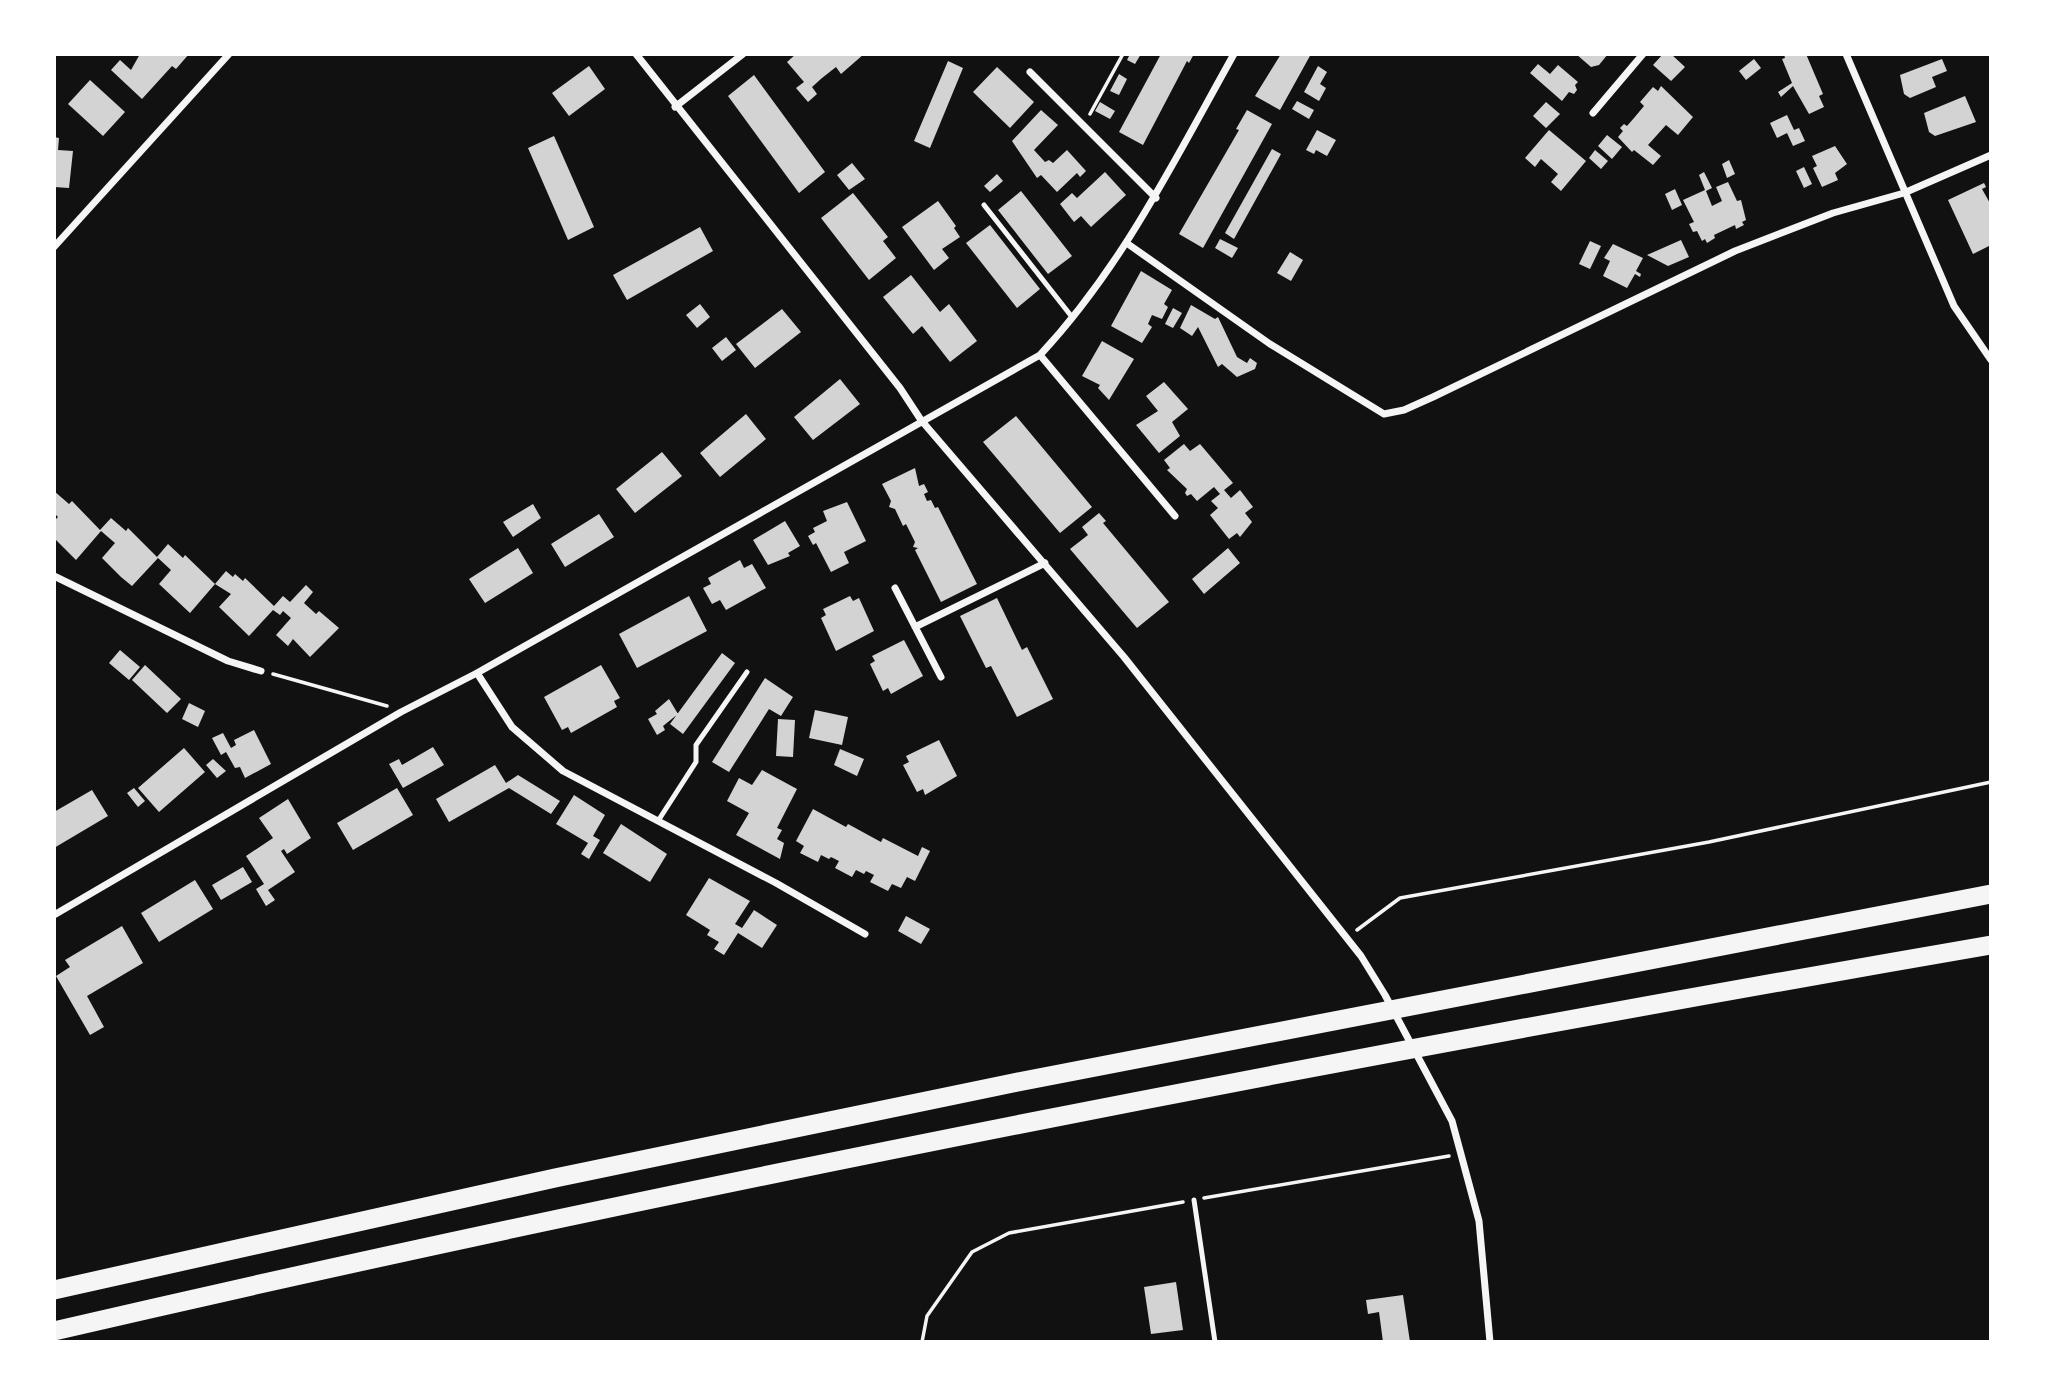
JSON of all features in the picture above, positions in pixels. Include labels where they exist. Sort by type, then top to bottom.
[{"type":"highway","points":[[54,1290],[555,1178],[1273,1031],[1991,894]]},
{"type":"highway","points":[[54,1331],[684,1192],[1283,1074],[1991,945]]},
{"type":"street","points":[[54,247],[229,54]]},
{"type":"street","points":[[636,54],[675,107],[900,388],[921,420],[1124,657],[1347,938],[1380,985],[1452,1121],[1479,1221],[1490,1342]]},
{"type":"street","points":[[675,107],[743,54]]},
{"type":"street","points":[[54,915],[401,712],[477,673],[1040,355],[1128,244],[1234,54]]},
{"type":"street","points":[[1593,113],[1643,54]]},
{"type":"street","points":[[1846,54],[1954,306],[1991,360]]},
{"type":"street","points":[[1030,72],[1156,198]]},
{"type":"street","points":[[1128,244],[1270,344],[1384,414],[1404,410],[1433,397],[1735,251],[1833,213],[1905,192],[1991,155]]},
{"type":"street","points":[[1040,355],[1175,516]]},
{"type":"street","points":[[915,627],[1045,563]]},
{"type":"street","points":[[54,576],[228,661],[261,671]]},
{"type":"street","points":[[895,588],[941,677]]},
{"type":"street","points":[[477,673],[512,727],[563,771],[865,934]]},
{"type":"lane","points":[[984,205],[1072,317]]},
{"type":"lane","points":[[657,821],[696,762],[696,745],[747,672]]},
{"type":"lane","points":[[1194,1200],[1215,1342]]},
{"type":"path","points":[[1084,125],[1123,54]]},
{"type":"path","points":[[261,671],[401,712]]},
{"type":"path","points":[[1347,938],[1400,898],[1709,842],[1991,782]]},
{"type":"path","points":[[922,1342],[928,1316],[972,1252],[1009,1233],[1461,1153]]},
{"type":"building","points":[[140,54],[189,54],[176,69],[172,66],[142,99],[111,70],[120,60],[131,70]]},
{"type":"building","points":[[796,54],[864,54],[841,74],[836,67],[822,78],[812,87],[817,94],[808,102],[796,88],[804,82],[787,62]]},
{"type":"building","points":[[1130,54],[1141,54],[1135,64],[1127,60]]},
{"type":"building","points":[[1161,54],[1194,54],[1189,63],[1187,61],[1143,145],[1119,132]]},
{"type":"building","points":[[1281,54],[1311,54],[1280,110],[1255,96]]},
{"type":"building","points":[[1576,54],[1608,54],[1599,65],[1591,67]]},
{"type":"building","points":[[1663,54],[1671,54],[1685,67],[1671,81],[1653,65]]},
{"type":"building","points":[[1784,54],[1806,54],[1823,94],[1819,96],[1824,107],[1809,114],[1793,86],[1781,97],[1778,92],[1792,83],[1782,59],[1785,58]]},
{"type":"building","points":[[1754,59],[1761,68],[1746,80],[1739,71]]},
{"type":"building","points":[[1942,59],[1947,71],[1932,77],[1936,87],[1910,98],[1904,94],[1900,75]]},
{"type":"building","points":[[948,61],[963,68],[930,148],[914,141]]},
{"type":"building","points":[[1538,64],[1550,74],[1558,65],[1578,82],[1575,85],[1577,90],[1574,94],[1569,92],[1562,101],[1530,73]]},
{"type":"building","points":[[589,66],[605,89],[569,116],[552,93]]},
{"type":"building","points":[[1318,66],[1327,72],[1320,84],[1326,88],[1319,101],[1304,92]]},
{"type":"building","points":[[997,67],[1034,102],[1010,128],[973,92]]},
{"type":"building","points":[[1119,74],[1127,79],[1119,95],[1110,91]]},
{"type":"building","points":[[754,75],[825,172],[799,193],[728,96]]},
{"type":"building","points":[[90,80],[125,112],[103,136],[68,104]]},
{"type":"building","points":[[1661,86],[1693,117],[1678,135],[1666,125],[1648,145],[1661,156],[1653,165],[1634,150],[1632,152],[1618,137],[1623,131],[1620,128],[1624,124],[1627,126],[1644,106],[1640,102],[1653,87],[1658,91]]},
{"type":"building","points":[[1965,96],[1976,122],[1935,136],[1929,132],[1924,113]]},
{"type":"building","points":[[1297,101],[1314,110],[1309,119],[1292,109]]},
{"type":"building","points":[[1100,102],[1115,111],[1110,119],[1095,111]]},
{"type":"building","points":[[1546,102],[1560,114],[1546,128],[1533,116]]},
{"type":"building","points":[[1041,110],[1058,125],[1034,150],[1045,162],[1049,160],[1053,163],[1067,150],[1086,171],[1080,177],[1077,173],[1057,192],[1041,175],[1037,178],[1012,141]]},
{"type":"building","points":[[1247,110],[1272,124],[1203,248],[1179,234],[1239,130],[1236,129]]},
{"type":"building","points":[[1787,115],[1794,130],[1799,128],[1805,141],[1793,146],[1787,133],[1777,138],[1770,123]]},
{"type":"building","points":[[1317,130],[1336,140],[1327,156],[1316,150],[1314,154],[1306,150]]},
{"type":"building","points":[[1549,130],[1586,161],[1561,191],[1551,182],[1558,174],[1541,159],[1535,167],[1525,158]]},
{"type":"building","points":[[1607,135],[1622,147],[1612,159],[1598,146]]},
{"type":"building","points":[[554,136],[594,227],[568,240],[528,148]]},
{"type":"building","points":[[54,137],[59,138],[58,150],[73,151],[69,188],[54,187]]},
{"type":"building","points":[[1835,146],[1847,164],[1835,173],[1838,180],[1822,187],[1813,168],[1817,166],[1812,156]]},
{"type":"building","points":[[1272,149],[1281,154],[1234,239],[1225,233]]},
{"type":"building","points":[[1595,150],[1608,161],[1601,169],[1589,158]]},
{"type":"building","points":[[1729,160],[1735,174],[1727,178],[1722,164]]},
{"type":"building","points":[[852,163],[865,179],[849,190],[837,175]]},
{"type":"building","points":[[1804,167],[1812,184],[1804,188],[1796,171]]},
{"type":"building","points":[[1105,172],[1126,195],[1091,227],[1081,216],[1074,222],[1060,204],[1072,193],[1077,198]]},
{"type":"building","points":[[1704,172],[1712,188],[1706,191],[1712,206],[1722,201],[1716,187],[1728,182],[1737,201],[1741,200],[1746,220],[1742,222],[1744,225],[1736,229],[1735,225],[1714,235],[1715,238],[1707,243],[1705,239],[1702,241],[1697,231],[1693,232],[1689,224],[1694,222],[1683,200],[1705,190],[1699,175]]},
{"type":"building","points":[[997,174],[1003,181],[990,192],[984,186]]},
{"type":"building","points":[[1984,183],[1986,187],[1982,189],[1991,205],[1991,245],[1973,254],[1948,200]]},
{"type":"building","points":[[1675,189],[1682,205],[1672,210],[1665,194]]},
{"type":"building","points":[[1021,191],[1072,256],[1048,274],[998,210]]},
{"type":"building","points":[[853,193],[888,237],[883,241],[896,258],[869,280],[821,218]]},
{"type":"building","points":[[938,201],[956,226],[954,228],[960,237],[942,249],[949,258],[934,270],[902,227]]},
{"type":"building","points":[[990,225],[1040,289],[1017,308],[966,243]]},
{"type":"building","points":[[700,227],[713,251],[627,300],[613,275]]},
{"type":"building","points":[[1220,239],[1238,248],[1232,258],[1215,248]]},
{"type":"building","points":[[1681,240],[1689,257],[1668,266],[1647,255]]},
{"type":"building","points":[[1590,241],[1601,246],[1590,269],[1579,264]]},
{"type":"building","points":[[1613,244],[1643,258],[1636,271],[1641,274],[1640,277],[1635,274],[1627,288],[1603,276],[1610,261],[1604,258]]},
{"type":"building","points":[[1290,252],[1303,260],[1291,281],[1277,273]]},
{"type":"building","points":[[1141,271],[1172,290],[1164,304],[1168,307],[1162,319],[1152,315],[1148,324],[1152,327],[1142,343],[1111,326]]},
{"type":"building","points":[[911,275],[940,312],[949,304],[977,341],[950,362],[922,326],[913,334],[883,297]]},
{"type":"building","points":[[700,304],[710,317],[697,328],[686,315]]},
{"type":"building","points":[[1191,305],[1215,319],[1218,317],[1237,357],[1247,363],[1250,358],[1257,363],[1255,369],[1237,377],[1222,364],[1218,367],[1198,327],[1192,336],[1180,328]]},
{"type":"building","points":[[1173,308],[1182,313],[1173,328],[1165,324]]},
{"type":"building","points":[[782,309],[801,332],[755,368],[736,344]]},
{"type":"building","points":[[726,337],[736,350],[722,361],[712,348]]},
{"type":"building","points":[[1102,341],[1134,359],[1109,400],[1098,388],[1100,385],[1082,376]]},
{"type":"building","points":[[840,379],[860,404],[813,440],[794,417]]},
{"type":"building","points":[[1164,382],[1188,409],[1172,422],[1180,436],[1159,453],[1136,425],[1158,411],[1146,396]]},
{"type":"building","points":[[746,414],[766,439],[720,477],[700,453]]},
{"type":"building","points":[[1016,416],[1092,507],[1060,533],[983,442]]},
{"type":"building","points":[[1184,444],[1190,451],[1200,444],[1233,483],[1224,490],[1231,498],[1240,490],[1253,507],[1245,513],[1252,522],[1240,537],[1237,533],[1229,539],[1210,515],[1218,508],[1211,501],[1220,494],[1214,487],[1197,501],[1191,494],[1187,496],[1187,489],[1167,470],[1170,468],[1164,460]]},
{"type":"building","points":[[662,452],[682,476],[635,513],[616,489]]},
{"type":"building","points":[[915,468],[919,486],[924,484],[928,492],[924,494],[927,501],[931,500],[935,508],[938,507],[977,584],[941,602],[915,550],[918,548],[913,547],[915,542],[906,524],[903,526],[895,509],[889,507],[891,501],[882,484]]},
{"type":"building","points":[[54,491],[69,504],[72,501],[100,530],[111,518],[126,531],[128,528],[157,557],[168,544],[183,558],[185,555],[215,584],[190,613],[159,584],[171,570],[158,558],[132,586],[121,577],[102,558],[115,543],[101,531],[76,560],[54,538],[54,521],[58,517],[54,513]]},
{"type":"building","points":[[847,502],[866,541],[844,552],[849,563],[831,572],[816,543],[813,545],[808,536],[815,532],[813,528],[827,521],[823,511]]},
{"type":"building","points":[[533,504],[541,518],[513,537],[503,522]]},
{"type":"building","points":[[1099,513],[1106,521],[1103,523],[1169,602],[1137,628],[1070,549],[1088,535],[1082,527]]},
{"type":"building","points":[[599,514],[614,537],[565,567],[551,544]]},
{"type":"building","points":[[785,521],[800,546],[788,553],[790,556],[768,565],[753,540]]},
{"type":"building","points":[[518,548],[533,573],[485,603],[469,579]]},
{"type":"building","points":[[1228,548],[1240,563],[1204,594],[1192,579]]},
{"type":"building","points":[[740,560],[744,568],[752,564],[766,588],[726,610],[720,600],[712,604],[703,588],[711,584],[708,578]]},
{"type":"building","points":[[226,571],[243,581],[245,578],[274,606],[283,596],[290,602],[306,585],[313,592],[304,603],[316,614],[319,611],[339,628],[310,657],[293,639],[288,646],[276,635],[291,618],[283,611],[280,615],[273,610],[249,636],[219,607],[231,594],[215,584]]},
{"type":"building","points":[[689,596],[707,631],[637,668],[619,634]]},
{"type":"building","points":[[850,596],[853,601],[859,598],[874,631],[836,651],[821,618],[826,615],[823,609]]},
{"type":"building","points":[[997,598],[1022,650],[1027,647],[1053,699],[1017,717],[991,666],[986,668],[960,616]]},
{"type":"building","points":[[904,640],[923,676],[891,694],[888,688],[883,691],[870,664],[875,661],[872,656]]},
{"type":"building","points":[[120,650],[140,667],[129,680],[109,663]]},
{"type":"building","points":[[722,653],[735,663],[683,734],[670,724]]},
{"type":"building","points":[[145,665],[181,699],[167,713],[132,680]]},
{"type":"building","points":[[601,665],[620,698],[614,701],[617,707],[571,733],[568,727],[562,730],[544,697]]},
{"type":"building","points":[[765,678],[793,697],[781,716],[769,709],[729,772],[712,762]]},
{"type":"building","points":[[669,699],[678,714],[663,726],[665,730],[657,735],[648,719],[657,714],[655,711]]},
{"type":"building","points":[[189,703],[205,711],[198,727],[182,719]]},
{"type":"building","points":[[815,710],[848,717],[842,745],[809,738]]},
{"type":"building","points":[[778,719],[795,720],[793,757],[776,756]]},
{"type":"building","points":[[254,730],[271,764],[245,778],[240,767],[235,768],[226,752],[221,755],[212,738],[223,733],[231,748],[236,745],[234,740]]},
{"type":"building","points":[[939,740],[957,776],[925,795],[923,789],[917,792],[903,765],[909,762],[906,756]]},
{"type":"building","points":[[433,747],[444,765],[403,788],[389,764],[399,759],[402,765]]},
{"type":"building","points":[[184,748],[205,772],[159,812],[138,788]]},
{"type":"building","points":[[840,749],[864,759],[857,776],[834,765]]},
{"type":"building","points":[[213,759],[226,771],[217,778],[206,765]]},
{"type":"building","points":[[495,765],[506,783],[518,775],[560,801],[551,814],[509,788],[449,822],[436,799]]},
{"type":"building","points":[[762,770],[797,789],[777,828],[782,830],[777,839],[784,843],[780,859],[736,835],[749,813],[727,801],[739,778],[752,785]]},
{"type":"building","points":[[134,788],[145,801],[138,807],[127,793]]},
{"type":"building","points":[[397,788],[413,815],[353,850],[337,823]]},
{"type":"building","points":[[92,790],[108,816],[54,848],[54,812]]},
{"type":"building","points":[[574,795],[605,815],[593,836],[600,840],[589,859],[581,854],[588,843],[556,824]]},
{"type":"building","points":[[288,799],[311,838],[287,854],[284,849],[281,851],[295,872],[268,890],[275,900],[266,906],[256,889],[264,884],[246,856],[273,838],[259,818]]},
{"type":"building","points":[[813,809],[846,827],[848,824],[881,842],[883,838],[918,856],[922,847],[930,851],[915,881],[907,877],[901,888],[892,884],[888,891],[870,882],[874,875],[866,871],[864,874],[856,870],[852,877],[835,868],[839,861],[831,857],[829,859],[821,855],[818,862],[800,853],[804,846],[796,841]]},
{"type":"building","points":[[621,824],[667,854],[650,882],[603,853]]},
{"type":"building","points":[[243,867],[252,882],[221,900],[212,885]]},
{"type":"building","points":[[709,878],[750,901],[735,924],[742,928],[754,910],[777,925],[762,948],[738,933],[724,955],[714,949],[719,942],[707,935],[710,930],[686,915]]},
{"type":"building","points":[[195,880],[213,909],[159,942],[141,913]]},
{"type":"building","points":[[906,916],[930,929],[921,944],[898,931]]},
{"type":"building","points":[[122,926],[143,963],[87,996],[104,1027],[90,1035],[56,976],[70,967],[65,960]]},
{"type":"building","points":[[1176,1282],[1183,1330],[1151,1334],[1144,1287]]},
{"type":"building","points":[[1403,1295],[1410,1342],[1383,1342],[1379,1312],[1368,1314],[1366,1300]]}]
